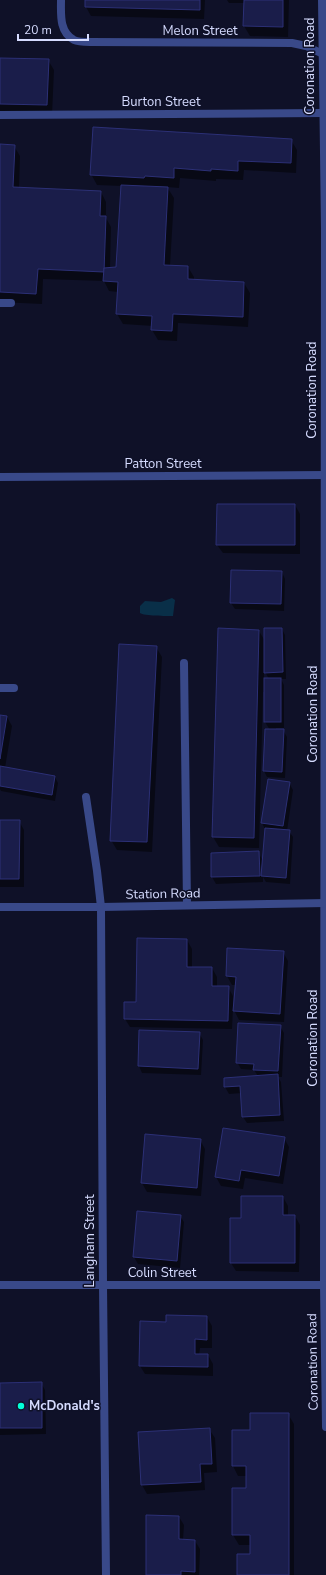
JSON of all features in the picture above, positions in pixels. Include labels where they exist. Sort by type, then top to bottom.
[{"type":"street","name":"Melon Street","points":[[60,0],[64,32],[75,41],[292,42],[306,46],[324,55]]},
{"type":"street","name":"Coronation Road","points":[[322,0],[324,55],[322,113],[325,229],[326,903],[324,1285],[326,1427]]},
{"type":"street","name":"Burton Street","points":[[0,115],[322,113]]},
{"type":"street","points":[[0,303],[11,303]]},
{"type":"street","name":"Patton Street","points":[[0,477],[325,475]]},
{"type":"street","points":[[184,663],[187,905]]},
{"type":"street","points":[[0,688],[14,688]]},
{"type":"street","name":"Langham Street","points":[[86,797],[101,907],[102,1285],[106,1575]]},
{"type":"street","name":"Station Road","points":[[0,906],[101,907],[326,903]]},
{"type":"street","name":"Colin Street","points":[[0,1285],[324,1285]]},
{"type":"water","points":[[172,598],[175,600],[173,616],[140,613],[140,606],[145,601],[161,602]]},
{"type":"building","points":[[85,0],[200,0],[200,10],[85,7]]},
{"type":"building","points":[[244,0],[283,0],[283,27],[243,26]]},
{"type":"building","points":[[0,58],[49,59],[47,105],[0,104]]},
{"type":"building","points":[[93,127],[292,139],[291,163],[238,161],[238,171],[211,169],[211,171],[174,168],[174,178],[90,175]]},
{"type":"building","points":[[0,144],[15,145],[13,187],[101,191],[100,216],[106,216],[104,272],[38,269],[36,294],[0,292]]},
{"type":"building","points":[[121,185],[168,187],[164,265],[188,266],[188,279],[244,282],[243,317],[173,314],[172,331],[151,330],[152,316],[116,314],[118,282],[103,281],[104,268],[116,267]]},
{"type":"building","points":[[217,504],[295,504],[295,545],[216,545]]},
{"type":"building","points":[[231,570],[282,571],[281,604],[230,603]]},
{"type":"building","points":[[218,628],[259,630],[254,838],[212,837]]},
{"type":"building","points":[[264,628],[282,628],[283,672],[264,673]]},
{"type":"building","points":[[119,644],[157,646],[147,842],[110,841]]},
{"type":"building","points":[[264,678],[281,678],[281,722],[264,722]]},
{"type":"building","points":[[0,715],[7,716],[0,759]]},
{"type":"building","points":[[265,729],[284,729],[282,772],[263,771]]},
{"type":"building","points":[[0,766],[55,776],[52,795],[0,786]]},
{"type":"building","points":[[268,779],[290,782],[283,826],[261,823]]},
{"type":"building","points":[[0,820],[20,820],[19,879],[0,879]]},
{"type":"building","points":[[265,828],[290,830],[286,878],[261,876]]},
{"type":"building","points":[[259,851],[260,876],[211,877],[211,853]]},
{"type":"building","points":[[137,938],[187,939],[187,967],[212,967],[212,986],[229,986],[228,1021],[124,1019],[124,1002],[136,1002]]},
{"type":"building","points":[[227,948],[284,951],[280,1014],[233,1011],[236,977],[226,976]]},
{"type":"building","points":[[238,1023],[281,1025],[278,1071],[253,1070],[254,1064],[236,1063]]},
{"type":"building","points":[[139,1030],[200,1032],[198,1069],[138,1066]]},
{"type":"building","points":[[278,1074],[280,1115],[242,1117],[240,1086],[224,1087],[224,1078]]},
{"type":"building","points":[[223,1128],[285,1137],[279,1176],[241,1170],[239,1181],[215,1177]]},
{"type":"building","points":[[145,1134],[201,1139],[197,1188],[141,1183]]},
{"type":"building","points":[[241,1196],[283,1196],[283,1215],[295,1215],[295,1263],[230,1263],[230,1218],[241,1218]]},
{"type":"building","points":[[137,1211],[181,1215],[177,1261],[133,1257]]},
{"type":"building","points":[[166,1315],[207,1316],[207,1340],[195,1339],[195,1354],[208,1354],[208,1367],[139,1366],[140,1321],[166,1322]]},
{"type":"building","name":"McDonald's","points":[[42,1382],[42,1428],[0,1428],[0,1383]]},
{"type":"building","points":[[250,1413],[289,1413],[289,1575],[237,1575],[237,1554],[250,1554],[250,1535],[232,1535],[232,1488],[246,1488],[246,1466],[232,1466],[232,1430],[250,1430]]},
{"type":"building","points":[[210,1428],[212,1464],[200,1464],[201,1482],[141,1485],[138,1432]]},
{"type":"building","points":[[146,1515],[179,1516],[179,1539],[195,1540],[195,1572],[181,1571],[181,1575],[146,1575]]},
{"type":"place","name":"McDonald's","points":[[21,1406]]}]
